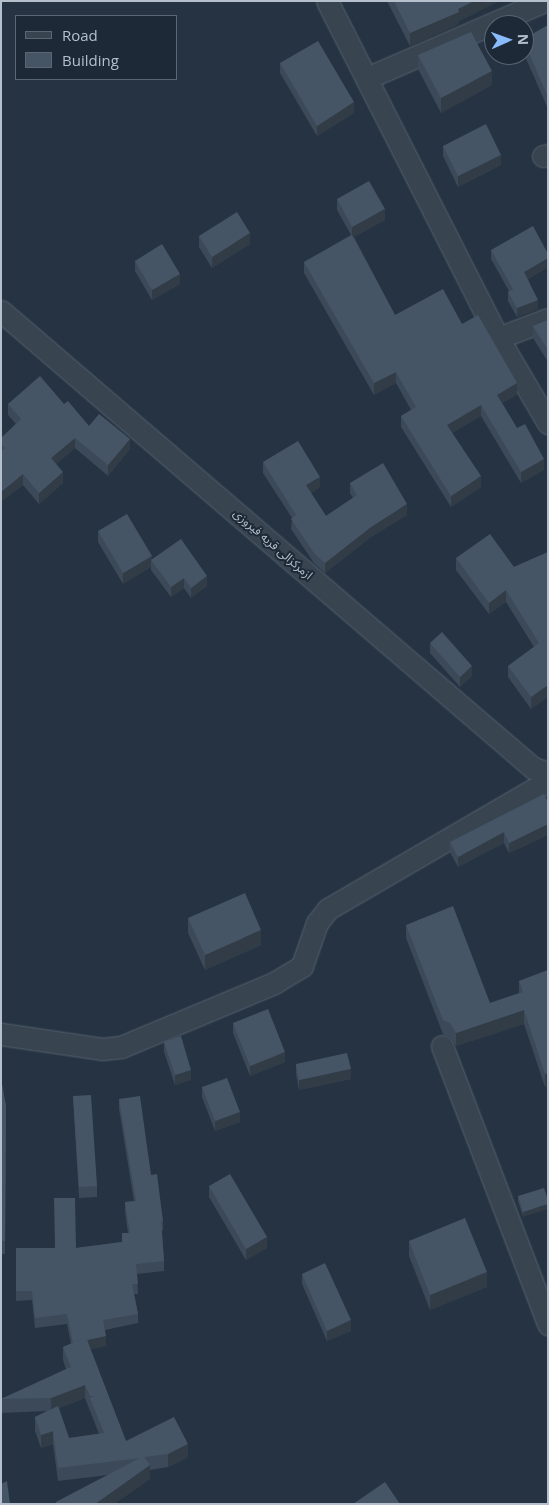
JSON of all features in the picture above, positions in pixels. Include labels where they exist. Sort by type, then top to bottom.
[{"type":"street","points":[[327,1],[498,338],[548,423]]},
{"type":"street","points":[[367,78],[544,1]]},
{"type":"street","name":"ازمرکزالی قریه فیروزی","points":[[1,311],[533,768],[548,773]]},
{"type":"street","points":[[498,338],[548,319]]},
{"type":"street","points":[[1,1034],[102,1049],[121,1047],[274,983],[302,966],[316,923],[328,909],[548,781]]},
{"type":"street","points":[[442,1046],[548,1324]]},
{"type":"building","points":[[394,1],[474,1],[458,9],[459,12],[410,33]]},
{"type":"building","points":[[548,25],[548,97],[534,65],[534,33]]},
{"type":"building","points":[[471,32],[484,56],[484,65],[489,65],[492,71],[441,98],[418,55]]},
{"type":"building","points":[[318,41],[354,102],[317,126],[280,63]]},
{"type":"building","points":[[486,124],[501,155],[458,176],[443,146]]},
{"type":"building","points":[[369,181],[385,209],[352,227],[337,199]]},
{"type":"building","points":[[237,212],[250,233],[212,257],[199,236]]},
{"type":"building","points":[[533,226],[548,254],[548,258],[524,272],[538,300],[517,308],[508,292],[513,289],[491,250]]},
{"type":"building","points":[[352,235],[395,315],[443,289],[462,324],[478,315],[517,383],[497,395],[517,428],[525,424],[544,459],[521,472],[481,405],[447,425],[481,476],[451,496],[401,416],[416,407],[396,372],[374,383],[304,262]]},
{"type":"building","points":[[162,244],[180,274],[152,290],[135,261]]},
{"type":"building","points":[[548,320],[548,350],[533,326]]},
{"type":"building","points":[[40,376],[64,404],[68,401],[89,426],[99,414],[130,439],[108,465],[75,438],[51,458],[63,472],[39,493],[23,474],[1,492],[1,451],[5,448],[1,444],[1,438],[21,419],[8,404]]},
{"type":"building","points":[[298,441],[320,477],[306,485],[326,516],[357,495],[350,483],[383,463],[407,504],[371,527],[325,563],[314,553],[291,519],[296,515],[263,462]]},
{"type":"building","points":[[127,514],[152,556],[123,573],[98,531]]},
{"type":"building","points":[[490,534],[514,567],[548,552],[548,685],[531,697],[508,666],[539,643],[506,590],[489,603],[456,558]]},
{"type":"building","points":[[181,539],[207,576],[191,588],[184,578],[171,587],[151,560]]},
{"type":"building","points":[[442,632],[472,666],[460,677],[430,643]]},
{"type":"building","points":[[544,794],[548,802],[548,824],[509,843],[504,832],[458,857],[450,842]]},
{"type":"building","points":[[245,893],[261,930],[205,955],[188,918]]},
{"type":"building","points":[[453,906],[490,1003],[523,992],[519,981],[548,970],[548,1073],[545,1074],[524,1010],[456,1033],[450,1023],[443,1020],[406,925]]},
{"type":"building","points":[[268,1009],[285,1052],[250,1066],[233,1023]]},
{"type":"building","points":[[181,1036],[191,1070],[175,1075],[164,1042]]},
{"type":"building","points":[[347,1053],[351,1069],[299,1080],[296,1064]]},
{"type":"building","points":[[227,1078],[240,1112],[215,1121],[202,1087]]},
{"type":"building","points":[[1,1079],[6,1106],[5,1241],[1,1241]]},
{"type":"building","points":[[91,1095],[97,1186],[79,1187],[73,1096]]},
{"type":"building","points":[[140,1096],[151,1175],[157,1174],[163,1221],[161,1221],[164,1261],[136,1264],[138,1284],[132,1284],[138,1314],[103,1320],[106,1336],[87,1340],[86,1337],[73,1343],[67,1314],[35,1318],[32,1291],[16,1291],[16,1248],[55,1248],[54,1198],[75,1198],[76,1248],[122,1242],[122,1233],[130,1233],[125,1202],[136,1201],[119,1099]]},
{"type":"building","points":[[230,1174],[267,1237],[246,1249],[209,1186]]},
{"type":"building","points":[[544,1188],[548,1204],[523,1212],[518,1196]]},
{"type":"building","points":[[465,1218],[487,1272],[430,1295],[409,1241]]},
{"type":"building","points":[[325,1263],[351,1320],[327,1331],[302,1274]]},
{"type":"building","points":[[86,1337],[126,1441],[174,1417],[188,1444],[168,1454],[144,1457],[150,1465],[95,1504],[57,1504],[56,1502],[140,1458],[58,1468],[53,1431],[41,1435],[35,1417],[58,1406],[69,1438],[104,1433],[90,1398],[94,1396],[90,1396],[85,1385],[51,1398],[1,1399],[71,1367],[63,1347]]},
{"type":"building","points":[[7,1481],[10,1504],[1,1504],[1,1484]]},
{"type":"building","points":[[385,1482],[400,1504],[353,1504]]}]
